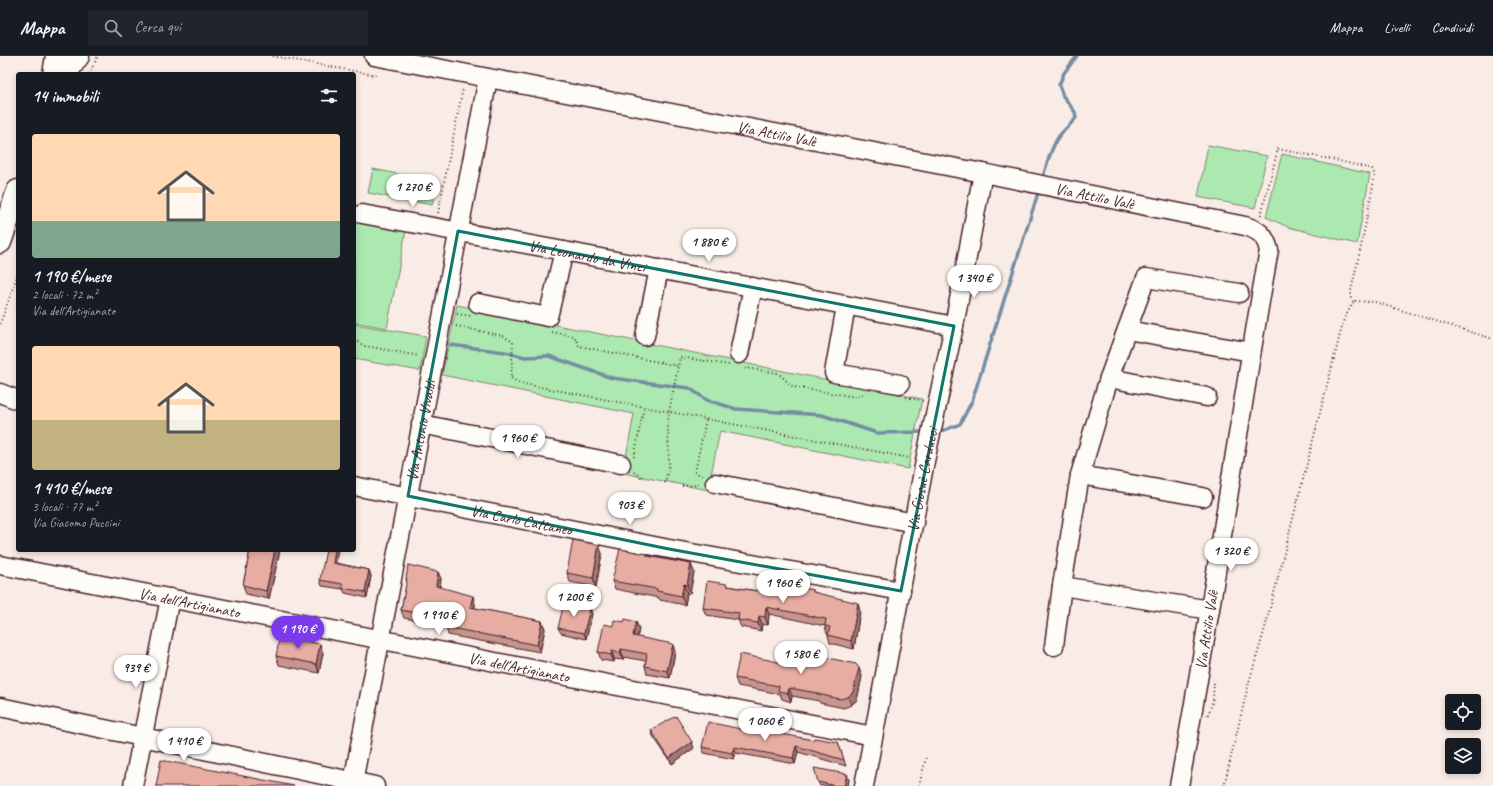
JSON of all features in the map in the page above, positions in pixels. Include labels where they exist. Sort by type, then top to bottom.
[{"type":"main road","points":[[54,72],[57,56]]},
{"type":"main road","points":[[66,72],[78,56]]},
{"type":"main road","points":[[0,242],[16,197]]},
{"type":"street","name":"Via Attilio Valè","points":[[374,56],[449,63],[488,78],[1050,186],[1245,226],[1253,228],[1260,233],[1267,240],[1269,250],[1180,786]]},
{"type":"street","name":"Via Antonio Vivaldi","points":[[354,782],[488,78]]},
{"type":"street","name":"Via Giosuè Carducci","points":[[864,786],[927,452],[954,326],[983,173]]},
{"type":"street","name":"Via Leonardo da Vinci","points":[[362,214],[954,326]]},
{"type":"street","points":[[476,310],[548,317],[564,251]]},
{"type":"street","points":[[645,336],[659,269]]},
{"type":"street","points":[[1054,646],[1080,475],[1109,378],[1146,278],[1239,293]]},
{"type":"street","points":[[737,362],[753,287]]},
{"type":"street","points":[[846,306],[834,373],[900,390]]},
{"type":"street","points":[[1127,330],[1251,352]]},
{"type":"street","points":[[1109,378],[1207,397]]},
{"type":"street","points":[[0,393],[16,399]]},
{"type":"street","points":[[421,424],[621,464]]},
{"type":"street","points":[[1080,475],[1204,497]]},
{"type":"street","points":[[715,483],[914,523]]},
{"type":"street","name":"Via Carlo Cattaneo","points":[[356,486],[669,549],[901,591]]},
{"type":"street","name":"Via dell'Artigianato","points":[[0,565],[873,736]]},
{"type":"street","points":[[1062,586],[1210,610]]},
{"type":"street","points":[[133,786],[170,598]]},
{"type":"street","points":[[0,707],[375,786]]},
{"type":"path","points":[[436,227],[463,83]]},
{"type":"path","points":[[1260,219],[1278,149],[1372,169],[1375,175],[1350,298],[1354,301],[1375,302],[1493,339]]},
{"type":"path","points":[[0,324],[16,280]]},
{"type":"path","points":[[1224,786],[1249,682],[1264,632],[1344,319],[1354,301]]},
{"type":"path","points":[[442,317],[476,310]]},
{"type":"path","points":[[442,317],[502,336],[513,342],[511,378],[519,383],[706,419],[927,452]]},
{"type":"path","points":[[551,332],[574,336],[579,346],[678,366]]},
{"type":"path","points":[[356,341],[365,346],[434,359]]},
{"type":"path","points":[[665,483],[669,465],[669,412],[680,357],[737,362],[778,374],[793,387],[856,397],[866,392]]},
{"type":"path","points":[[900,390],[935,411]]},
{"type":"path","points":[[621,464],[633,459],[644,407]]},
{"type":"path","points":[[706,419],[696,472],[715,483]]},
{"type":"path","points":[[682,486],[715,483]]},
{"type":"path","points":[[919,786],[926,758]]},
{"type":"highlighted area","points":[[458,231],[954,326],[901,591],[669,549],[408,496]]},
{"type":"green space","points":[[1208,145],[1267,156],[1255,208],[1198,197]]},
{"type":"green space","points":[[1282,154],[1370,174],[1357,244],[1288,227],[1266,217]]},
{"type":"green space","points":[[373,169],[437,182],[432,205],[368,193]]},
{"type":"green space","points":[[356,222],[406,231],[387,328],[356,322]]},
{"type":"green space","points":[[457,305],[922,399],[908,469],[720,431],[708,490],[623,473],[634,414],[442,375]]},
{"type":"green space","points":[[356,324],[426,336],[420,371],[356,359]]},
{"type":"building","points":[[573,540],[599,545],[593,578],[567,573]]},
{"type":"building","points":[[620,549],[647,554],[647,556],[691,564],[687,585],[684,584],[681,596],[657,591],[657,589],[612,581]]},
{"type":"building","points":[[250,552],[275,552],[266,591],[243,585]]},
{"type":"building","points":[[326,552],[335,552],[333,563],[369,570],[365,592],[342,588],[343,584],[320,580]]},
{"type":"building","points":[[408,565],[438,572],[436,586],[473,596],[470,607],[542,621],[537,645],[446,627],[447,619],[401,610]]},
{"type":"building","points":[[760,576],[775,579],[774,582],[813,590],[813,592],[858,603],[851,641],[828,635],[830,627],[825,626],[826,619],[766,607],[765,617],[759,616],[758,623],[738,620],[739,613],[703,608],[707,581],[757,591]]},
{"type":"building","points":[[564,603],[590,608],[584,633],[558,628]]},
{"type":"building","points":[[625,619],[636,622],[633,636],[673,644],[667,671],[645,666],[647,654],[621,649],[620,653],[612,651],[611,655],[598,652],[604,624],[613,626],[614,620],[624,622]]},
{"type":"building","points":[[280,636],[320,644],[316,664],[276,656]]},
{"type":"building","points":[[740,654],[783,663],[785,655],[823,662],[824,657],[856,664],[859,668],[853,692],[848,697],[840,699],[789,688],[788,693],[778,691],[779,686],[735,678]]},
{"type":"building","points":[[676,716],[692,742],[669,758],[651,730]]},
{"type":"building","points":[[708,722],[755,732],[756,729],[813,740],[814,738],[838,742],[844,760],[796,746],[793,758],[734,747],[732,753],[702,747]]},
{"type":"building","points":[[161,760],[294,786],[156,786]]},
{"type":"building","points":[[814,768],[847,774],[844,786],[818,782]]},
{"type":"waterway","points":[[1042,180],[1053,146],[1059,136],[1076,118],[1075,112],[1063,96],[1059,85],[1064,73],[1077,56]]},
{"type":"waterway","points":[[937,431],[945,430],[960,424],[972,401],[1039,190]]},
{"type":"waterway","points":[[451,345],[505,352],[525,357],[549,356],[612,378],[689,388],[707,400],[736,409],[822,415],[877,433],[925,432]]}]
